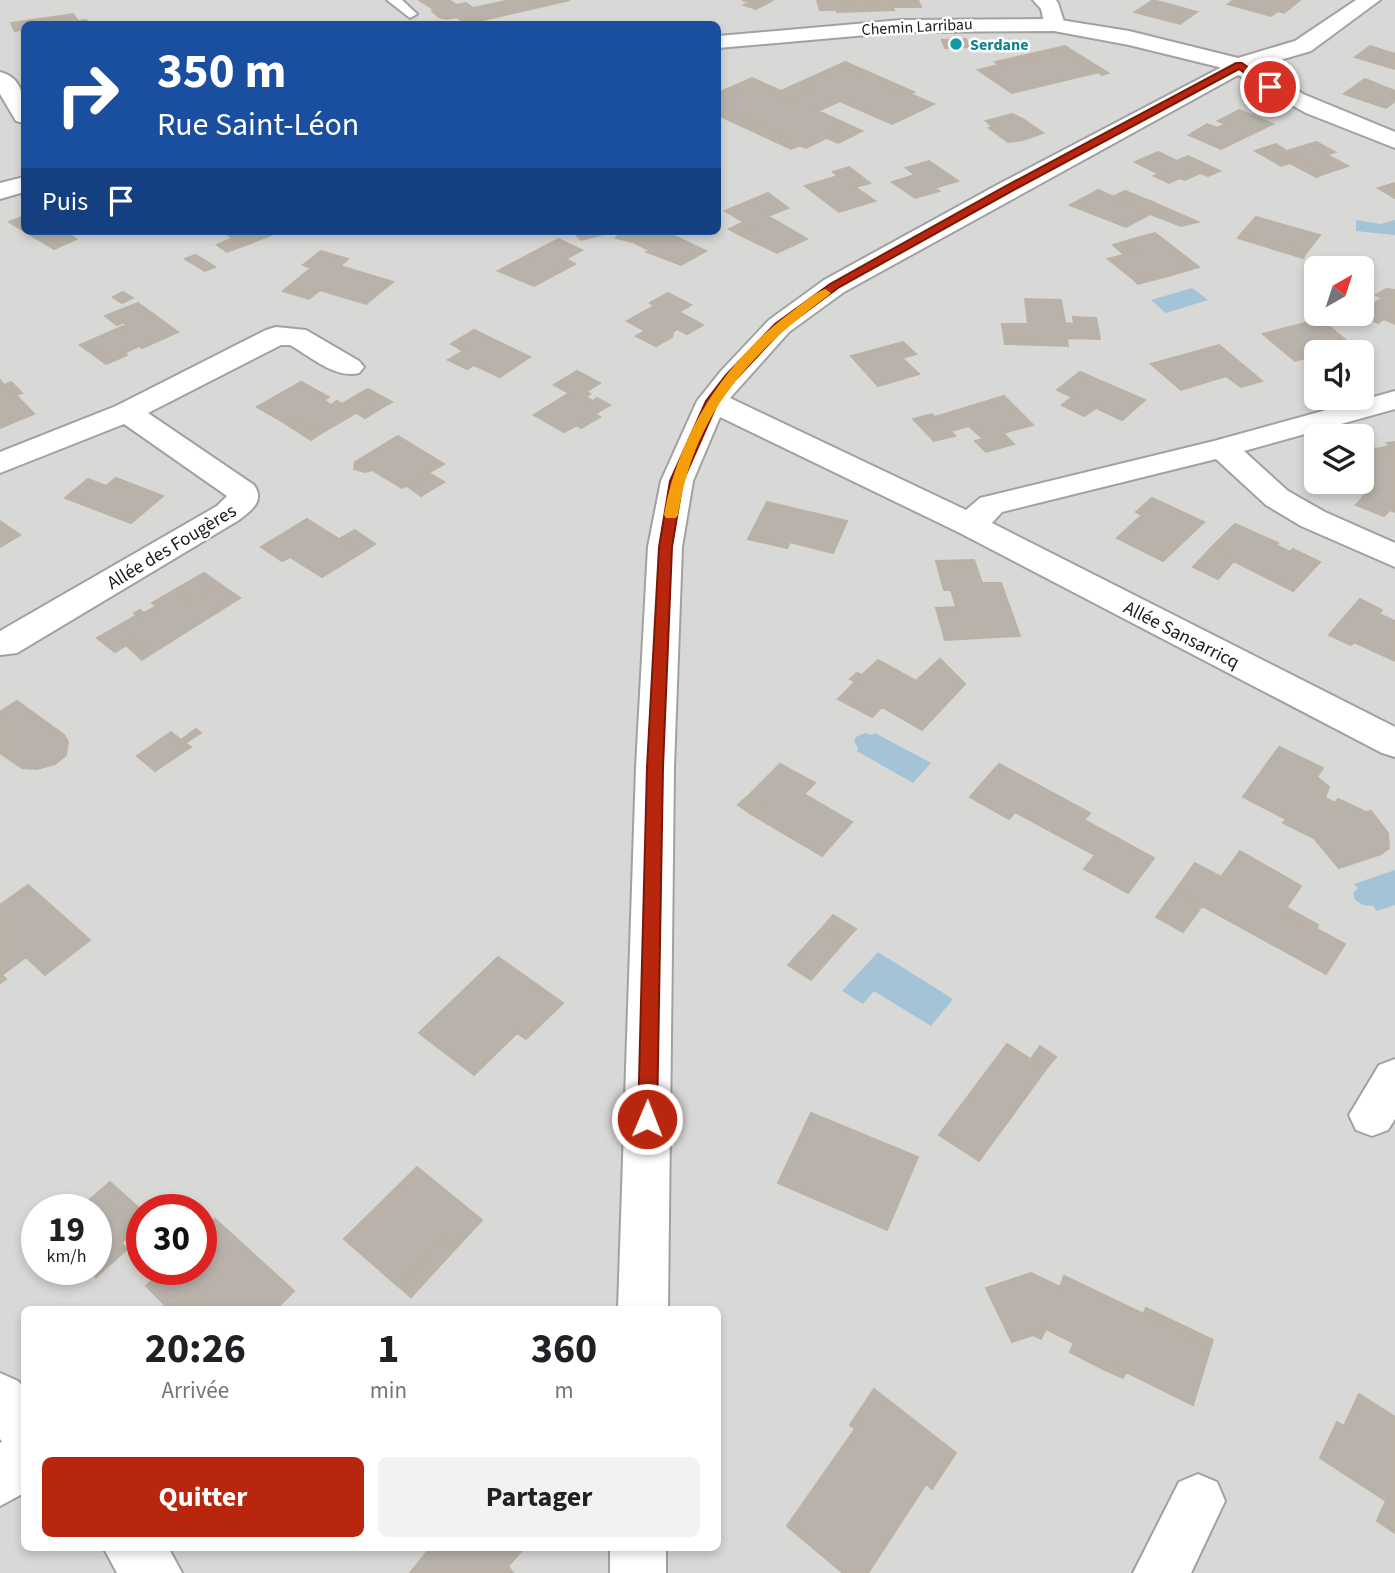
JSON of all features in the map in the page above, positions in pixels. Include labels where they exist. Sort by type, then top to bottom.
[{"type":"street","points":[[1043,0],[1051,7],[1054,25]]},
{"type":"street","points":[[643,1306],[655,767],[666,547],[677,481],[712,401],[779,327],[834,286],[1239,65],[1303,46],[1370,0]]},
{"type":"street","name":"Chemin Larribau","points":[[721,42],[901,26],[1054,25],[1129,38],[1239,65]]},
{"type":"street","points":[[1239,65],[1265,85],[1290,98],[1395,141]]},
{"type":"street","points":[[0,79],[6,84],[21,111]]},
{"type":"street","points":[[0,191],[21,186]]},
{"type":"street","points":[[0,463],[127,412],[276,336],[296,336],[349,367]]},
{"type":"street","points":[[970,526],[991,505],[1222,448],[1395,400]]},
{"type":"street","name":"Allée Sansarricq","points":[[712,401],[970,526],[1395,743]]},
{"type":"street","name":"Allée des Fougères","points":[[5,644],[228,513],[242,502],[243,492],[127,412]]},
{"type":"street","points":[[1222,448],[1278,498],[1313,519],[1395,556]]},
{"type":"street","points":[[0,1399],[21,1424]]},
{"type":"street","points":[[0,1479],[21,1460]]},
{"type":"street","points":[[1161,1573],[1198,1501]]},
{"type":"street","points":[[134,1551],[153,1573]]},
{"type":"street","points":[[638,1551],[638,1573]]},
{"type":"lane","points":[[394,0],[410,14]]},
{"type":"shaded area","points":[[0,0],[1395,0],[1395,1573],[0,1573]]},
{"type":"water","points":[[1356,220],[1381,224],[1395,220],[1395,235],[1356,231]]},
{"type":"water","points":[[1192,288],[1208,300],[1166,313],[1151,300]]},
{"type":"water","points":[[865,733],[875,733],[931,763],[913,783],[857,751],[854,741]]},
{"type":"water","points":[[1395,870],[1395,905],[1377,911],[1373,906],[1363,905],[1355,900],[1353,893],[1358,888],[1354,884]]},
{"type":"water","points":[[878,952],[953,999],[931,1026],[874,991],[863,1004],[842,991]]},
{"type":"building","points":[[419,0],[449,0],[456,5],[466,3],[473,8],[511,0],[570,0],[479,21],[462,21],[457,17],[446,19],[432,11],[435,10]]},
{"type":"building","points":[[742,0],[773,0],[756,9],[744,5],[749,2]]},
{"type":"building","points":[[817,0],[918,0],[921,7],[836,6],[836,10],[820,10]]},
{"type":"building","points":[[1153,0],[1197,12],[1180,24],[1135,12]]},
{"type":"building","points":[[1234,0],[1300,0],[1284,13],[1278,11],[1271,16],[1228,4]]},
{"type":"building","points":[[836,6],[893,8],[894,10],[837,12]]},
{"type":"building","points":[[73,14],[78,21],[25,21]]},
{"type":"building","points":[[21,22],[21,30],[15,31],[11,23]]},
{"type":"building","name":"Serdane","points":[[966,39],[969,47],[945,48],[942,40]]},
{"type":"building","points":[[1065,46],[1108,73],[1102,75],[1064,49],[999,65],[995,62]]},
{"type":"building","points":[[1370,46],[1395,54],[1395,69],[1355,57]]},
{"type":"building","points":[[1064,49],[1099,72],[1012,93],[978,70]]},
{"type":"building","points":[[845,62],[914,92],[910,94],[845,66],[803,85],[812,89],[791,99],[753,82],[721,96],[721,92],[752,78],[781,91]]},
{"type":"building","points":[[845,66],[934,104],[892,124],[840,101],[818,111],[851,126],[806,148],[721,107],[721,96],[753,82],[791,99],[812,89],[803,85]]},
{"type":"building","points":[[1365,79],[1395,91],[1395,101],[1386,108],[1344,94]]},
{"type":"building","points":[[721,107],[800,145],[791,149],[721,116]]},
{"type":"building","points":[[1239,110],[1273,124],[1221,149],[1189,135],[1207,124],[1217,128],[1226,124],[1218,121]]},
{"type":"building","points":[[1012,114],[1043,133],[1008,142],[989,128],[993,127],[986,121]]},
{"type":"building","points":[[851,126],[862,131],[838,143],[827,138]]},
{"type":"building","points":[[1316,142],[1335,152],[1327,155],[1348,166],[1321,175],[1280,154],[1268,158],[1255,151],[1276,144],[1287,151]]},
{"type":"building","points":[[1158,152],[1177,161],[1188,156],[1220,171],[1208,176],[1200,173],[1169,183],[1154,176],[1159,174],[1135,162]]},
{"type":"building","points":[[1280,154],[1321,175],[1316,177],[1290,163],[1281,166],[1268,158]]},
{"type":"building","points":[[929,161],[958,181],[935,188],[939,191],[915,198],[892,182],[915,175],[906,168]]},
{"type":"building","points":[[849,167],[870,183],[855,187],[875,201],[839,212],[805,186],[838,176],[833,172]]},
{"type":"building","points":[[1395,183],[1395,198],[1378,188]]},
{"type":"building","points":[[1098,190],[1143,210],[1155,203],[1198,222],[1181,226],[1150,214],[1126,227],[1070,205]]},
{"type":"building","points":[[1125,191],[1155,203],[1143,210],[1114,196]]},
{"type":"building","points":[[768,193],[788,208],[768,216],[807,239],[777,253],[740,235],[754,228],[725,211]]},
{"type":"building","points":[[21,217],[21,229],[9,222]]},
{"type":"building","points":[[1256,217],[1320,235],[1306,253],[1241,234]]},
{"type":"building","points":[[744,222],[754,228],[740,235],[729,229]]},
{"type":"building","points":[[1155,233],[1199,267],[1168,276],[1161,271],[1133,279],[1108,259],[1138,251],[1126,241]]},
{"type":"building","points":[[1241,234],[1306,253],[1303,258],[1238,238]]},
{"type":"building","points":[[31,235],[66,235],[44,243]]},
{"type":"building","points":[[66,235],[76,239],[54,249],[44,243]]},
{"type":"building","points":[[228,235],[271,235],[243,246]]},
{"type":"building","points":[[577,235],[600,235],[581,240]]},
{"type":"building","points":[[619,235],[672,235],[706,251],[681,265],[647,252],[651,251],[633,242],[616,238]]},
{"type":"building","points":[[233,238],[243,246],[227,252],[217,245]]},
{"type":"building","points":[[558,239],[582,250],[566,259],[575,264],[534,286],[498,271]]},
{"type":"building","points":[[1126,241],[1138,251],[1125,255],[1113,245]]},
{"type":"building","points":[[321,251],[348,259],[340,266],[393,282],[366,304],[320,290],[309,299],[283,291],[311,268],[303,265]]},
{"type":"building","points":[[195,255],[215,267],[205,271],[185,259]]},
{"type":"building","points":[[1161,271],[1168,276],[1138,284],[1133,279]]},
{"type":"building","points":[[1386,289],[1395,290],[1395,324],[1384,319],[1378,323],[1374,321],[1374,304],[1382,298],[1376,295]]},
{"type":"building","points":[[123,292],[133,298],[122,303],[113,297]]},
{"type":"building","points":[[668,293],[691,305],[679,312],[703,325],[687,334],[677,329],[672,337],[656,346],[636,336],[645,331],[627,321],[654,306],[650,303]]},
{"type":"building","points":[[1025,299],[1061,300],[1065,323],[1074,324],[1073,317],[1096,318],[1100,339],[1067,338],[1068,346],[1012,344],[1010,324],[1028,324]]},
{"type":"building","points":[[138,303],[178,332],[142,348],[139,346],[113,361],[101,352],[94,355],[80,345],[126,325],[124,322],[117,325],[105,316]]},
{"type":"building","points":[[1304,323],[1304,326],[1329,326],[1346,340],[1304,340],[1304,358],[1295,361],[1263,334]]},
{"type":"building","points":[[1002,324],[1010,324],[1012,344],[1005,344]]},
{"type":"building","points":[[474,330],[530,357],[500,377],[474,365],[467,369],[448,360],[463,351],[451,344]]},
{"type":"building","points":[[903,342],[916,354],[902,358],[919,374],[878,386],[851,356]]},
{"type":"building","points":[[1219,345],[1262,381],[1241,387],[1226,376],[1181,390],[1151,364]]},
{"type":"building","points":[[101,352],[113,361],[106,364],[94,355]]},
{"type":"building","points":[[577,371],[600,383],[586,392],[590,394],[586,397],[593,401],[597,398],[610,405],[595,414],[600,417],[581,428],[577,425],[564,432],[534,415],[569,393],[554,385]]},
{"type":"building","points":[[1080,372],[1145,400],[1122,420],[1096,408],[1084,416],[1062,405],[1072,397],[1057,390]]},
{"type":"building","points":[[0,380],[4,385],[11,382],[22,393],[16,395],[34,414],[0,428]]},
{"type":"building","points":[[301,382],[329,397],[324,400],[331,405],[337,401],[356,413],[318,435],[290,418],[283,422],[257,407]]},
{"type":"building","points":[[368,389],[392,402],[383,407],[359,394]]},
{"type":"building","points":[[359,394],[383,407],[365,418],[342,404]]},
{"type":"building","points":[[1004,396],[1033,425],[1003,433],[1014,444],[986,452],[975,441],[983,439],[969,426],[951,431],[955,436],[934,441],[913,419],[932,414],[935,417]]},
{"type":"building","points":[[290,418],[318,435],[311,440],[283,422]]},
{"type":"building","points":[[398,436],[444,464],[402,488],[372,470],[365,472],[354,469],[355,462]]},
{"type":"building","points":[[1395,442],[1395,450],[1379,453],[1375,449],[1390,446],[1387,443]]},
{"type":"building","points":[[1374,448],[1379,453],[1395,450],[1395,512],[1390,510],[1384,516],[1356,505],[1365,494],[1374,494]]},
{"type":"building","points":[[429,473],[444,482],[421,496],[407,486]]},
{"type":"building","points":[[116,478],[163,496],[131,523],[65,498],[88,479],[106,486]]},
{"type":"building","points":[[1152,498],[1204,522],[1163,561],[1117,538],[1142,515],[1136,512]]},
{"type":"building","points":[[767,502],[847,521],[833,553],[790,542],[787,548],[748,539]]},
{"type":"building","points":[[307,519],[361,553],[322,577],[290,557],[282,561],[261,547]]},
{"type":"building","points":[[0,521],[20,535],[0,547]]},
{"type":"building","points":[[1235,524],[1278,543],[1276,545],[1290,552],[1293,549],[1320,562],[1293,591],[1210,549]]},
{"type":"building","points":[[355,530],[375,544],[361,553],[339,539]]},
{"type":"building","points":[[1210,549],[1233,562],[1218,579],[1193,567]]},
{"type":"building","points":[[974,560],[982,583],[1001,583],[1020,636],[945,640],[936,608],[956,607],[951,590],[944,590],[936,561]]},
{"type":"building","points":[[204,573],[220,584],[192,600],[176,589]]},
{"type":"building","points":[[220,584],[240,598],[151,654],[135,640],[115,652],[97,638],[137,615],[134,613],[140,610],[144,613],[156,606],[152,603],[176,589],[192,600]]},
{"type":"building","points":[[1360,599],[1382,610],[1379,614],[1395,621],[1395,661],[1354,642],[1351,645],[1329,635]]},
{"type":"building","points":[[135,640],[151,654],[142,660],[127,646]]},
{"type":"building","points":[[940,659],[965,684],[922,730],[882,707],[872,717],[838,699],[855,682],[850,679],[857,673],[862,675],[878,660],[916,681]]},
{"type":"building","points":[[17,701],[64,735],[68,742],[66,755],[55,764],[37,769],[22,768],[0,753],[0,712]]},
{"type":"building","points":[[196,729],[201,733],[185,743],[191,747],[155,771],[137,756],[171,732],[181,740]]},
{"type":"building","points":[[1279,747],[1323,768],[1317,777],[1329,787],[1325,798],[1335,803],[1338,799],[1366,812],[1371,811],[1388,833],[1389,848],[1381,854],[1339,868],[1314,838],[1283,823],[1286,819],[1243,797]]},
{"type":"building","points":[[780,764],[815,783],[804,794],[852,822],[822,856],[751,814],[761,804],[748,796]]},
{"type":"building","points":[[999,764],[1090,813],[1084,820],[1154,858],[1128,893],[1084,869],[1095,855],[1015,812],[1009,819],[970,797]]},
{"type":"building","points":[[748,796],[761,804],[751,814],[738,805]]},
{"type":"building","points":[[1240,851],[1301,886],[1284,911],[1345,944],[1326,974],[1175,891],[1195,863],[1221,877]]},
{"type":"building","points":[[28,885],[90,940],[45,975],[26,957],[2,975],[6,979],[0,983],[0,905]]},
{"type":"building","points":[[1175,891],[1202,906],[1183,932],[1156,917]]},
{"type":"building","points":[[1286,907],[1318,925],[1316,929],[1284,911]]},
{"type":"building","points":[[833,915],[856,929],[844,942],[822,928]]},
{"type":"building","points":[[822,928],[844,942],[811,980],[788,965]]},
{"type":"building","points":[[498,957],[563,1003],[526,1039],[517,1033],[474,1075],[419,1033]]},
{"type":"building","points":[[1007,1044],[1046,1069],[979,1161],[939,1135]]},
{"type":"building","points":[[1040,1046],[1056,1057],[1046,1069],[1031,1059]]},
{"type":"building","points":[[811,1113],[918,1157],[887,1230],[778,1183]]},
{"type":"building","points":[[417,1167],[482,1220],[457,1247],[445,1238],[399,1287],[344,1239]]},
{"type":"building","points":[[110,1182],[126,1196],[126,1238],[121,1243],[126,1250],[112,1263],[112,1194],[96,1194]]},
{"type":"building","points":[[217,1221],[294,1291],[279,1306],[194,1306],[186,1299],[178,1306],[166,1306],[146,1286],[217,1285]]},
{"type":"building","points":[[445,1238],[457,1247],[411,1297],[399,1287]]},
{"type":"building","points":[[1031,1273],[1060,1287],[1064,1276],[1211,1346],[1193,1405],[1106,1362],[1103,1369],[1070,1352],[1074,1343],[1046,1329],[1041,1339],[1033,1335],[1012,1342],[986,1288]]},
{"type":"building","points":[[186,1299],[194,1306],[178,1306]]},
{"type":"building","points":[[1146,1308],[1213,1340],[1211,1346],[1143,1315]]},
{"type":"building","points":[[1106,1362],[1126,1372],[1123,1378],[1103,1369]]},
{"type":"building","points":[[874,1389],[956,1453],[932,1489],[926,1484],[868,1573],[843,1573],[787,1526],[855,1429],[850,1425]]},
{"type":"building","points":[[1359,1394],[1395,1417],[1395,1533],[1377,1521],[1386,1501],[1320,1458],[1337,1422],[1344,1426]]},
{"type":"building","points":[[428,1551],[521,1551],[508,1566],[513,1573],[410,1573]]},
{"type":"slow traffic","points":[[671,515],[677,481],[712,401],[779,327],[825,293]]},
{"type":"place","name":"Serdane","points":[[956,44]]},
{"type":"route","points":[[647,1119],[655,767],[666,547],[677,481],[712,401],[779,327],[834,286],[1239,65],[1270,87]]}]
